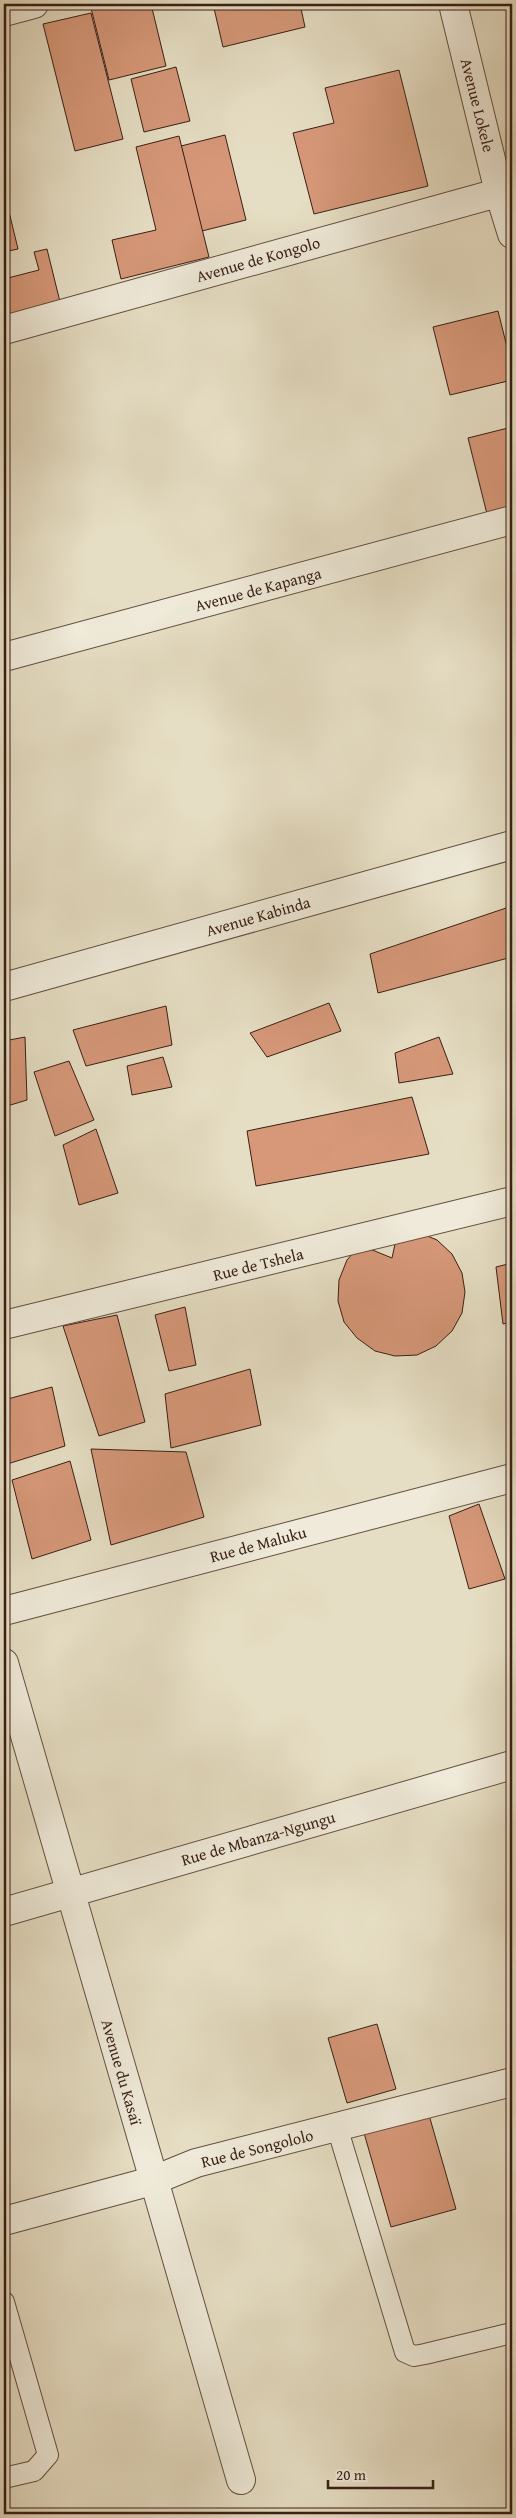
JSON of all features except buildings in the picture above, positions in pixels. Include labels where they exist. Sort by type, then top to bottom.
[{"type":"street","points":[[4,12],[34,4]]},
{"type":"street","name":"Avenue Lokele","points":[[453,4],[506,190],[512,234]]},
{"type":"street","name":"Avenue de Kongolo","points":[[4,330],[506,190]]},
{"type":"street","name":"Avenue de Kapanga","points":[[4,657],[512,520]]},
{"type":"street","name":"Avenue Kabinda","points":[[4,987],[512,845]]},
{"type":"street","name":"Rue de Tshela","points":[[4,1325],[512,1201]]},
{"type":"street","name":"Rue de Maluku","points":[[4,1611],[512,1478]]},
{"type":"street","name":"Avenue du Kasaï","points":[[4,1663],[72,1892],[152,2181],[241,2480]]},
{"type":"street","name":"Rue de Mbanza-Ngungu","points":[[4,1912],[512,1765]]},
{"type":"street","name":"Rue de Songololo","points":[[4,2221],[152,2181],[196,2163],[512,2082]]},
{"type":"lane","points":[[337,2127],[405,2352],[414,2356],[512,2333]]},
{"type":"lane","points":[[4,2302],[48,2455],[34,2470],[4,2478]]}]
